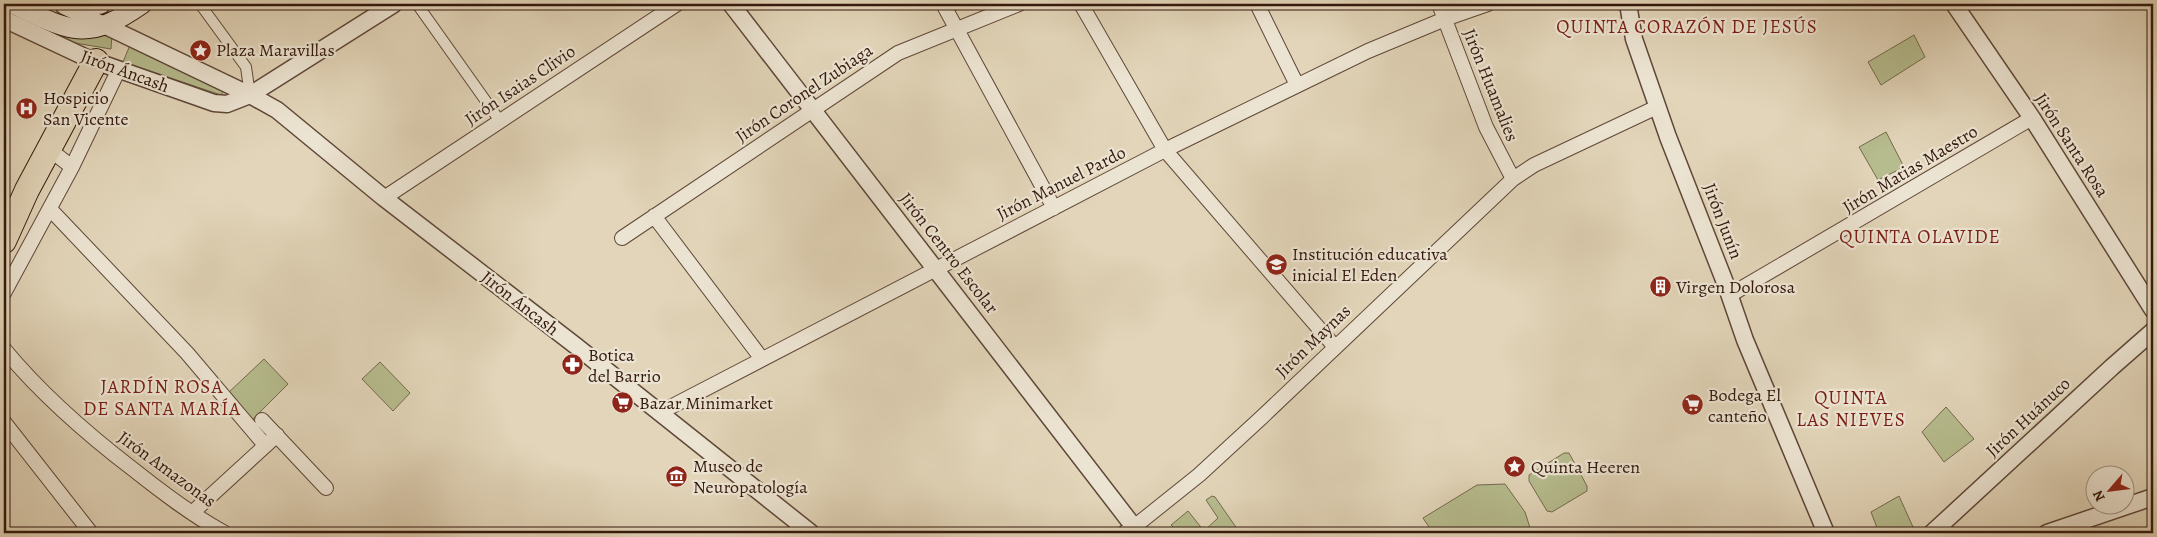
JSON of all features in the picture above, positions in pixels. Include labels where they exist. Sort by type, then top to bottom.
[{"type":"highway","points":[[4,241],[50,140],[92,60]]},
{"type":"main road","name":"Jirón Áncash","points":[[13,4],[62,27],[79,29],[105,25]]},
{"type":"main road","points":[[69,4],[86,6],[101,4]]},
{"type":"main road","points":[[105,25],[142,4]]},
{"type":"street","name":"Jirón Áncash","points":[[60,4],[250,95],[277,110],[384,198],[576,346],[811,533]]},
{"type":"street","points":[[200,4],[246,67],[250,95],[394,4]]},
{"type":"street","points":[[417,4],[500,121]]},
{"type":"street","name":"Jirón Isaias Clivio","points":[[384,198],[677,4]]},
{"type":"street","name":"Jirón Centro Escolar","points":[[731,4],[937,269],[1130,530]]},
{"type":"street","points":[[943,4],[1054,208]]},
{"type":"street","name":"Jirón Coronel Zubiaga","points":[[622,238],[811,109],[898,53],[1019,4]]},
{"type":"street","points":[[1081,4],[1165,150],[1336,347]]},
{"type":"street","points":[[1257,4],[1297,85]]},
{"type":"street","name":"Jirón Huamalies","points":[[1439,4],[1486,127],[1512,179]]},
{"type":"street","name":"Jirón Manuel Pardo","points":[[659,413],[1165,150],[1368,51],[1444,19],[1488,4]]},
{"type":"street","name":"Jirón Junín","points":[[1628,4],[1634,39],[1657,107],[1730,295],[1745,340],[1826,533]]},
{"type":"street","name":"Jirón Santa Rosa","points":[[1954,4],[2032,118],[2153,310]]},
{"type":"street","name":"Jirón Áncash","points":[[4,19],[92,60],[214,103],[226,104],[250,95]]},
{"type":"street","points":[[4,293],[72,167],[119,69]]},
{"type":"street","name":"Jirón Maynas","points":[[1130,530],[1217,459],[1512,179],[1534,165],[1657,107]]},
{"type":"street","name":"Jirón Matias Maestro","points":[[1730,295],[2032,118]]},
{"type":"street","points":[[50,140],[54,153],[72,167]]},
{"type":"street","points":[[4,220],[50,140]]},
{"type":"street","points":[[50,208],[187,353],[265,445]]},
{"type":"street","points":[[654,216],[762,359]]},
{"type":"street","name":"Jirón Huánuco","points":[[1932,533],[2153,331]]},
{"type":"street","name":"Jirón Amazonas","points":[[4,349],[20,368],[73,420],[147,480],[192,513],[225,533]]},
{"type":"street","points":[[262,420],[326,488]]},
{"type":"street","points":[[4,422],[91,533]]},
{"type":"street","points":[[192,513],[277,435]]},
{"type":"street","points":[[2047,533],[2153,497]]},
{"type":"green space","points":[[112,34],[111,49],[75,43],[57,35]]},
{"type":"green space","points":[[1914,35],[1925,57],[1881,85],[1868,62]]},
{"type":"green space","points":[[130,45],[225,90],[221,95],[123,62]]},
{"type":"green space","points":[[1886,132],[1904,167],[1878,180],[1859,147]]},
{"type":"green space","points":[[264,359],[288,384],[252,420],[227,394]]},
{"type":"green space","points":[[380,362],[410,393],[393,411],[362,379]]},
{"type":"green space","points":[[1946,407],[1974,439],[1944,462],[1922,432]]},
{"type":"green space","points":[[1564,453],[1569,453],[1587,486],[1587,491],[1552,512],[1547,511],[1529,481],[1529,475]]},
{"type":"green space","points":[[1505,484],[1525,512],[1531,531],[1528,533],[1433,533],[1423,518],[1477,485]]},
{"type":"green space","points":[[1212,496],[1215,497],[1240,533],[1179,533],[1171,525],[1188,511],[1204,531],[1218,518],[1206,500]]},
{"type":"green space","points":[[1899,496],[1913,527],[1902,533],[1879,533],[1871,512]]},
{"type":"place","name":"Plaza Maravillas","points":[[200,50]]},
{"type":"place","name":"Hospicio San Vicente","points":[[27,108]]},
{"type":"place","name":"Institución educativa inicial El Eden","points":[[1276,264]]},
{"type":"place","name":"Virgen Dolorosa","points":[[1660,287]]},
{"type":"place","name":"Botica del Barrio","points":[[572,365]]},
{"type":"place","name":"Bazar Minimarket","points":[[623,403]]},
{"type":"place","name":"Bodega El canteño","points":[[1692,405]]},
{"type":"place","name":"Quinta Heeren","points":[[1515,467]]},
{"type":"place","name":"Museo de Neuropatología","points":[[677,476]]},
{"type":"district","name":"QUINTA CORAZÓN DE JESÚS","points":[[1687,27]]},
{"type":"district","name":"QUINTA OLAVIDE","points":[[1920,237]]},
{"type":"district","name":"JARDÍN ROSA DE SANTA MARÍA","points":[[162,398]]},
{"type":"district","name":"QUINTA LAS NIEVES","points":[[1851,409]]}]
